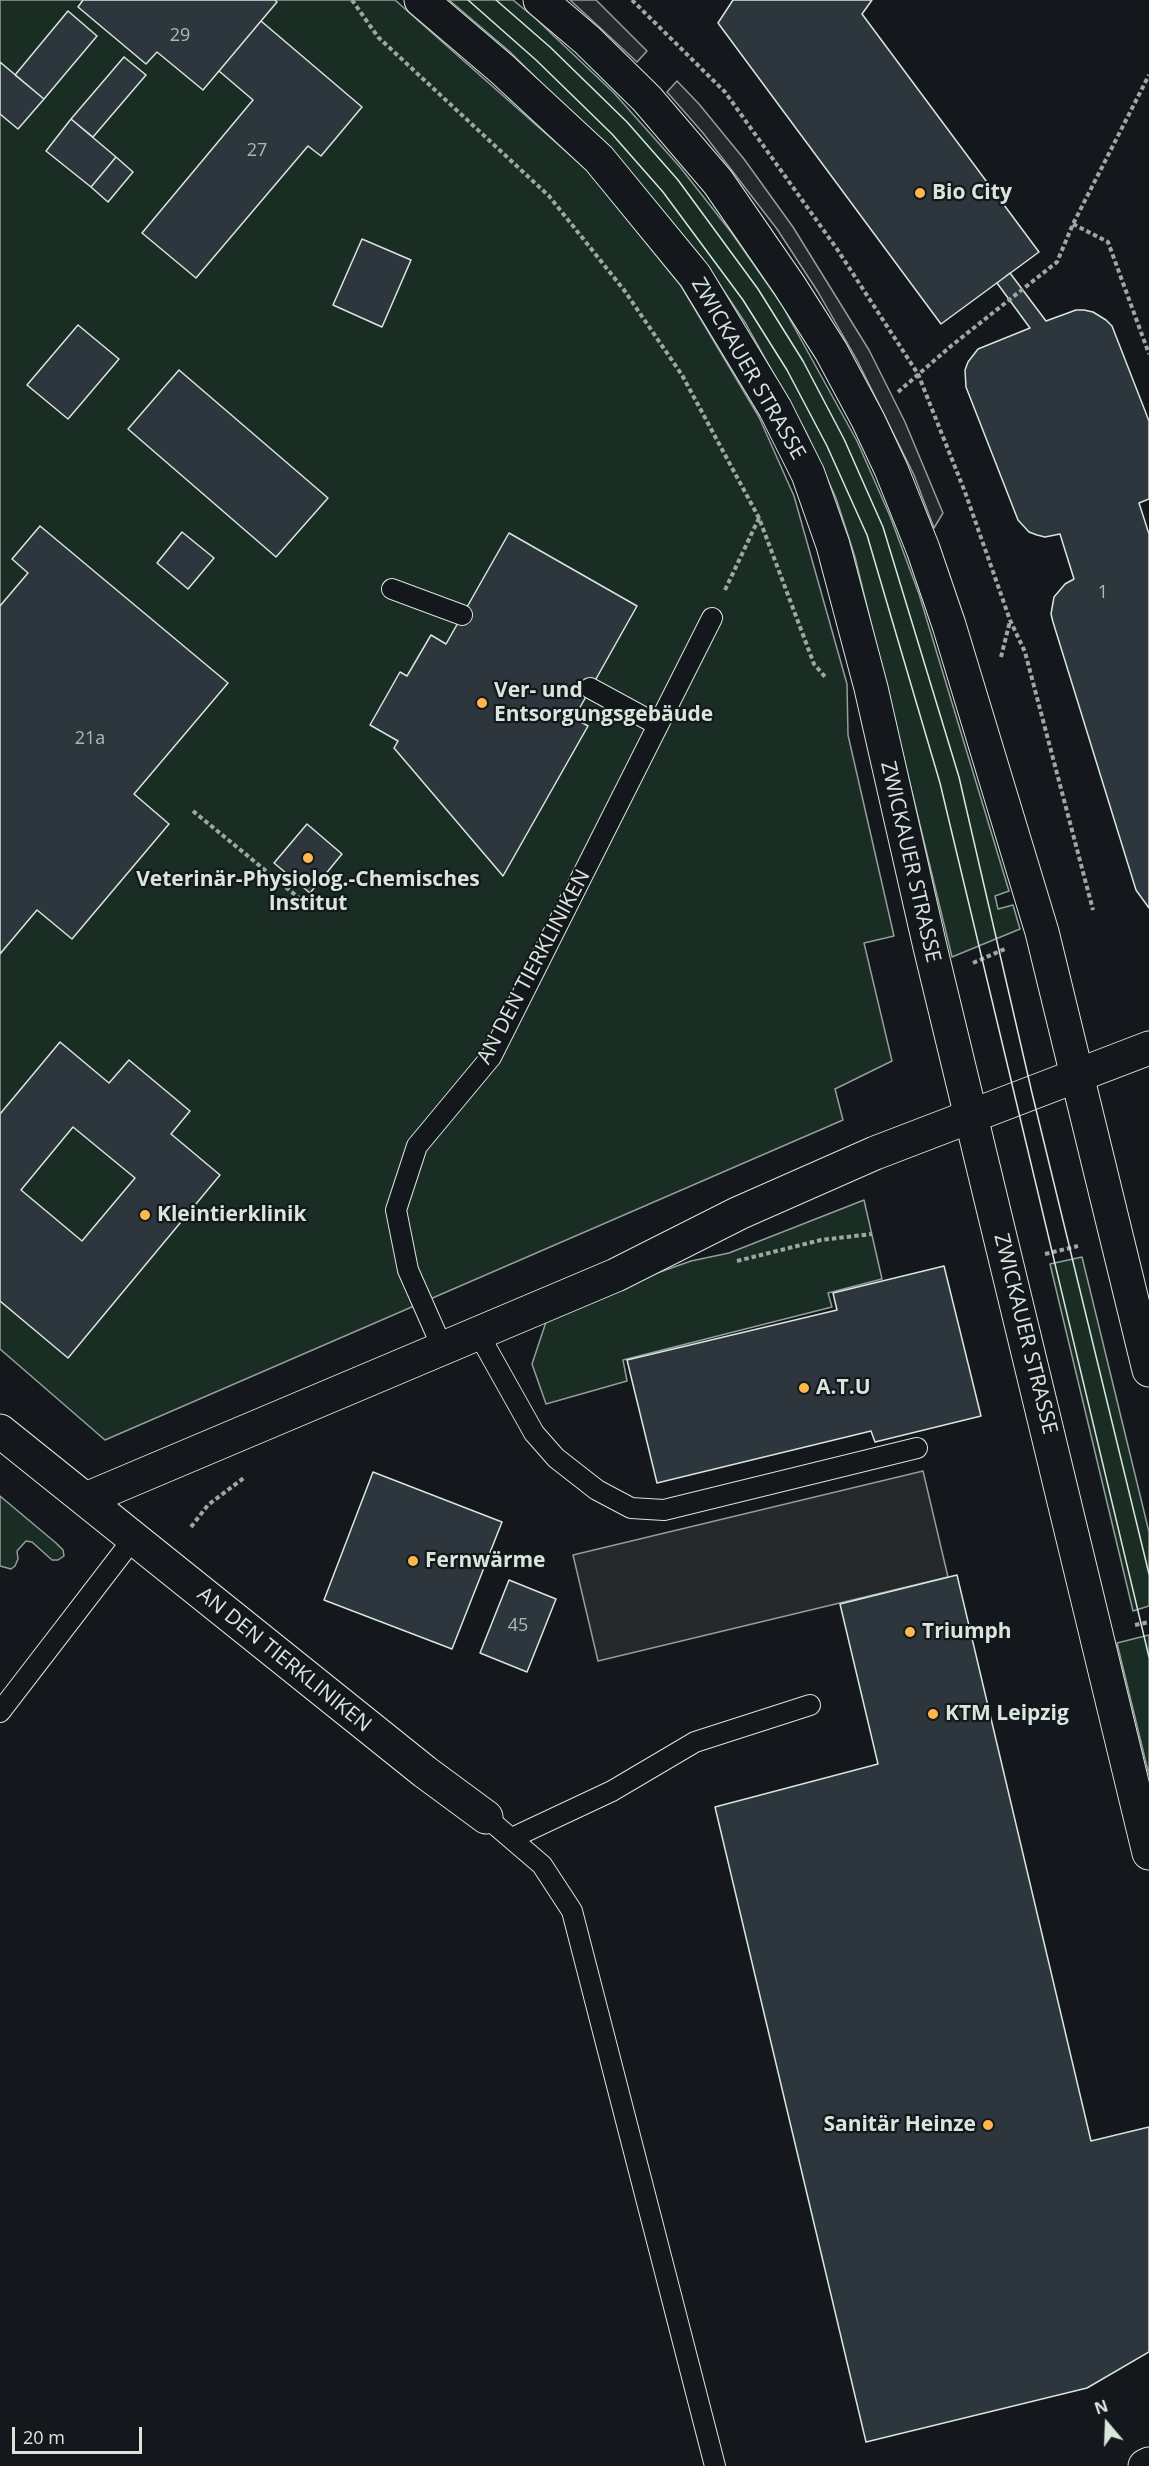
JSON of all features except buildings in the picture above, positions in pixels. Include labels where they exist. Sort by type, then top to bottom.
[{"type":"main road","name":"ZWICKAUER STRASSE","points":[[420,0],[502,69],[599,159],[651,222],[695,276],[775,408],[808,474],[832,545],[871,688],[930,946],[1149,1853]]},
{"type":"main road","points":[[540,0],[587,40],[647,99],[718,182],[813,323],[868,420],[917,535],[949,625],[1042,932],[1149,1370]]},
{"type":"main road","points":[[86,1499],[616,1275],[739,1213],[874,1153],[1149,1048]]},
{"type":"main road","name":"AN DEN TIERKLINIKEN","points":[[0,1431],[425,1772],[486,1817]]},
{"type":"main road","points":[[1145,2466],[1149,2464]]},
{"type":"lane","points":[[392,590],[462,615]]},
{"type":"lane","name":"AN DEN TIERKLINIKEN","points":[[442,1347],[408,1270],[396,1210],[417,1146],[491,1057],[712,618]]},
{"type":"lane","points":[[590,688],[658,725]]},
{"type":"lane","points":[[478,1334],[534,1433],[556,1458],[597,1490],[631,1508],[664,1510],[917,1448]]},
{"type":"lane","points":[[0,1712],[133,1539]]},
{"type":"lane","points":[[512,1838],[612,1791],[695,1742],[810,1705]]},
{"type":"lane","points":[[486,1817],[542,1865],[572,1911],[715,2466]]},
{"type":"path","points":[[352,0],[378,37],[549,196],[624,290],[682,375],[759,518],[814,664]]},
{"type":"path","points":[[632,0],[725,92],[837,249],[918,374],[965,492],[1010,620],[1025,652],[1093,910]]},
{"type":"path","points":[[868,420],[918,374],[1057,262],[1073,225],[1149,75]]},
{"type":"path","points":[[1073,225],[1108,242],[1149,354]]},
{"type":"path","points":[[712,618],[759,518]]},
{"type":"path","points":[[193,811],[310,907]]},
{"type":"path","points":[[966,966],[1009,947]]},
{"type":"path","points":[[1035,1256],[1080,1245]]},
{"type":"green space","points":[[0,0],[395,0],[587,170],[681,286],[759,417],[794,496],[847,684],[848,735],[894,936],[864,943],[892,1061],[835,1089],[843,1120],[105,1440],[0,1349]]},
{"type":"green space","points":[[449,0],[513,0],[535,18],[614,93],[680,167],[731,232],[782,305],[857,441],[890,516],[919,594],[1009,891],[995,896],[998,909],[1013,905],[1020,929],[952,957],[855,557],[836,498],[806,432],[746,324],[702,258],[630,171],[509,51]]},
{"type":"green space","points":[[864,1200],[882,1279],[828,1293],[832,1307],[623,1360],[627,1381],[546,1404],[532,1364],[546,1322],[643,1278],[691,1261],[729,1253]]},
{"type":"green space","points":[[1082,1257],[1149,1532],[1149,1606],[1133,1611],[1050,1264]]},
{"type":"green space","points":[[0,1496],[56,1543],[63,1550],[64,1556],[58,1560],[52,1560],[32,1542],[26,1541],[17,1551],[18,1559],[15,1566],[11,1569],[0,1566]]},
{"type":"green space","points":[[1149,1635],[1149,1775],[1117,1643]]},
{"type":"shaded area","points":[[570,0],[596,0],[647,51],[637,62]]},
{"type":"shaded area","points":[[677,81],[744,159],[793,227],[869,350],[905,422],[943,513],[934,528],[914,475],[857,360],[818,292],[777,229],[703,133],[667,92]]},
{"type":"shaded area","points":[[923,1471],[948,1577],[598,1661],[573,1555]]},
{"type":"tram line","points":[[468,0],[536,60],[612,134],[663,192],[743,300],[787,370],[827,446],[867,535],[940,783],[1149,1657]]},
{"type":"tram line","points":[[496,0],[550,47],[627,122],[678,180],[758,289],[803,361],[844,439],[883,527],[959,777],[1032,1093],[1149,1574]]},
{"type":"place","name":"Bio City","points":[[920,193]]},
{"type":"place","name":"Ver- und Entsorgungsgebäude","points":[[482,703]]},
{"type":"place","name":"Veterinär-Physiolog.-Chemisches Institut","points":[[308,858]]},
{"type":"place","name":"Kleintierklinik","points":[[145,1215]]},
{"type":"place","name":"A.T.U","points":[[804,1388]]},
{"type":"place","name":"Fernwärme","points":[[413,1561]]},
{"type":"place","name":"Triumph","points":[[910,1632]]},
{"type":"place","name":"KTM Leipzig","points":[[933,1714]]},
{"type":"place","name":"Sanitär Heinze","points":[[988,2125]]}]
